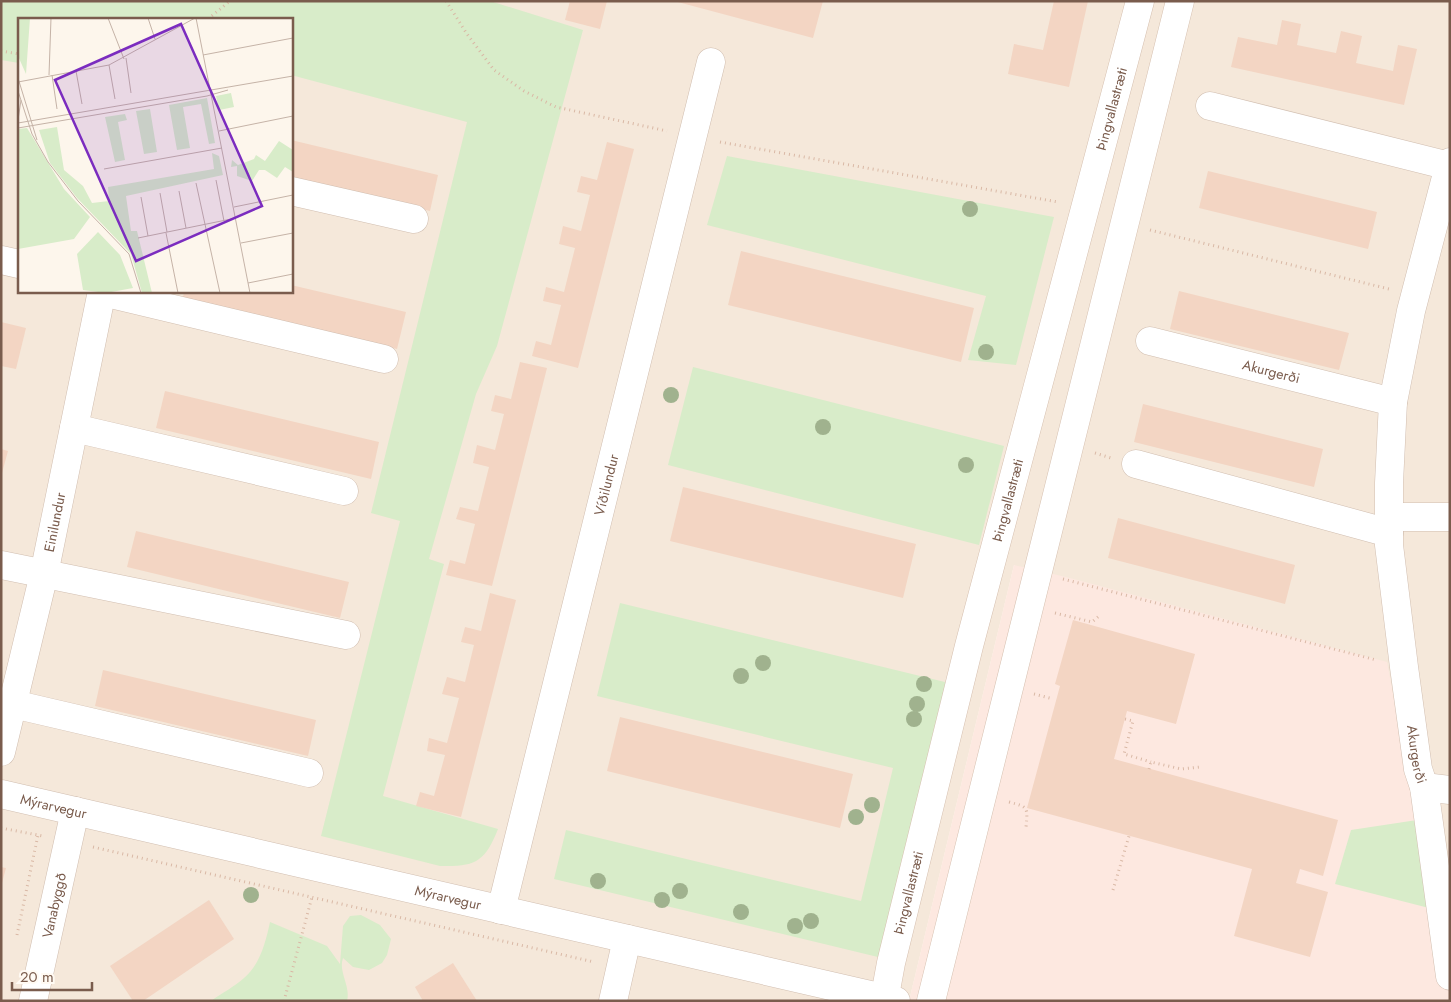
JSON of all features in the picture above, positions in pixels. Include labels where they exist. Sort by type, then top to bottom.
[{"type":"street","name":"Þingvallastræti","points":[[888,1000],[891,963],[969,646],[1140,1]]},
{"type":"street","points":[[931,1001],[1180,1]]},
{"type":"street","name":"Víðilundur","points":[[501,910],[711,62]]},
{"type":"street","name":"Akurgerði","points":[[1210,106],[1449,164],[1415,295],[1393,402],[1389,525],[1404,667],[1418,769],[1437,789],[1450,976]]},
{"type":"street","points":[[292,191],[414,219]]},
{"type":"street","points":[[1,260],[18,264]]},
{"type":"street","points":[[102,292],[384,358]]},
{"type":"street","name":"Einilundur","points":[[1,752],[44,574],[102,292]]},
{"type":"street","name":"Akurgerði","points":[[1150,340],[1393,402]]},
{"type":"street","points":[[74,428],[344,491]]},
{"type":"street","points":[[1136,464],[1389,525],[1450,517]]},
{"type":"street","points":[[1,565],[346,635]]},
{"type":"street","points":[[13,704],[308,773]]},
{"type":"street","name":"Mýrarvegur","points":[[1,794],[888,1000]]},
{"type":"street","name":"Vanabyggð","points":[[33,1001],[75,811]]},
{"type":"street","points":[[613,1001],[627,939]]},
{"type":"path","points":[[209,18],[230,1]]},
{"type":"path","points":[[446,1],[466,34],[494,70],[524,91],[556,107],[693,137],[1086,207]]},
{"type":"path","points":[[1,51],[18,54]]},
{"type":"path","points":[[1145,228],[1415,295]]},
{"type":"path","points":[[1058,578],[1404,667]]},
{"type":"path","points":[[1050,611],[1092,622],[1099,616]]},
{"type":"path","points":[[1030,692],[1053,699]]},
{"type":"path","points":[[1125,719],[1133,721],[1124,754],[1181,769],[1200,767]]},
{"type":"path","points":[[1149,768],[1151,762]]},
{"type":"path","points":[[1003,800],[1024,806],[1027,811],[1026,827]]},
{"type":"path","points":[[1,828],[620,968]]},
{"type":"path","points":[[16,942],[38,835]]},
{"type":"path","points":[[1113,890],[1130,836]]},
{"type":"path","points":[[284,1001],[312,897]]},
{"type":"shaded area","points":[[471,1],[1450,1],[1450,950],[1432,956],[1429,908],[1014,565],[909,1001],[1,1001],[1,43],[18,46],[18,292],[292,292],[292,56]]},
{"type":"shaded area","points":[[1014,565],[1387,662],[1417,820],[1429,908],[1432,955],[1450,950],[1450,1001],[909,1001]]},
{"type":"green space","points":[[1,1],[490,1],[583,30],[497,346],[476,394],[429,559],[444,564],[383,796],[498,829],[488,849],[477,860],[462,865],[440,866],[321,836],[400,521],[371,513],[467,122],[292,75],[292,18],[18,18],[18,63],[1,60]]},
{"type":"green space","points":[[727,156],[1054,217],[1016,365],[968,360],[986,296],[707,225]]},
{"type":"green space","points":[[693,367],[1004,446],[979,545],[668,465]]},
{"type":"green space","points":[[620,603],[949,683],[882,958],[554,879],[566,830],[861,901],[893,768],[597,696]]},
{"type":"green space","points":[[1417,820],[1429,908],[1335,884],[1351,830]]},
{"type":"green space","points":[[361,915],[380,925],[391,939],[387,955],[382,963],[369,970],[353,967],[343,958],[342,969],[348,995],[347,1001],[211,1001],[250,973],[264,945],[270,922],[327,946],[340,964],[343,926],[350,916]]},
{"type":"building","points":[[570,1],[607,1],[600,29],[565,20]]},
{"type":"building","points":[[674,1],[823,1],[813,38]]},
{"type":"building","points":[[1054,1],[1088,1],[1069,87],[1008,74],[1014,44],[1043,50]]},
{"type":"building","points":[[1282,20],[1301,24],[1297,45],[1336,53],[1341,31],[1362,36],[1356,63],[1393,71],[1398,45],[1417,49],[1404,105],[1231,67],[1238,37],[1277,45]]},
{"type":"building","points":[[292,140],[438,175],[430,211],[292,179]]},
{"type":"building","points":[[607,142],[634,149],[578,368],[532,356],[536,341],[551,345],[561,305],[543,301],[546,287],[564,292],[575,248],[559,244],[563,226],[581,231],[590,195],[577,192],[581,176],[597,180]]},
{"type":"building","points":[[1208,171],[1377,212],[1368,249],[1199,208]]},
{"type":"building","points":[[741,251],[974,308],[961,362],[728,305]]},
{"type":"building","points":[[292,285],[406,312],[397,349],[183,298],[184,292],[292,292]]},
{"type":"building","points":[[1179,291],[1349,333],[1339,370],[1170,329]]},
{"type":"building","points":[[1,322],[26,328],[16,369],[1,366]]},
{"type":"building","points":[[520,362],[547,368],[492,586],[446,575],[450,560],[465,564],[475,524],[456,519],[460,507],[478,511],[489,467],[473,463],[477,445],[495,450],[504,414],[491,411],[495,395],[511,399]]},
{"type":"building","points":[[165,391],[379,442],[371,479],[156,428]]},
{"type":"building","points":[[1143,404],[1323,449],[1314,487],[1134,442]]},
{"type":"building","points":[[1,449],[8,451],[2,473],[1,473]]},
{"type":"building","points":[[683,487],[916,544],[903,598],[670,541]]},
{"type":"building","points":[[1118,518],[1295,565],[1285,604],[1108,558]]},
{"type":"building","points":[[136,531],[349,582],[340,618],[127,567]]},
{"type":"building","points":[[490,593],[516,600],[461,817],[416,806],[420,792],[434,796],[445,755],[427,751],[429,738],[447,743],[459,698],[442,694],[447,677],[465,682],[474,645],[461,642],[465,627],[481,631]]},
{"type":"building","points":[[1073,620],[1195,654],[1176,724],[1127,711],[1114,759],[1338,820],[1323,876],[1300,869],[1296,883],[1328,892],[1310,957],[1234,936],[1252,869],[1027,808],[1060,686],[1055,684]]},
{"type":"building","points":[[103,670],[316,720],[308,756],[95,706]]},
{"type":"building","points":[[620,717],[853,774],[840,828],[607,771]]},
{"type":"building","points":[[1,867],[6,868],[2,883],[1,883]]},
{"type":"building","points":[[209,900],[234,939],[143,1001],[133,1001],[110,966]]},
{"type":"building","points":[[453,963],[477,1001],[423,1001],[415,987]]}]
